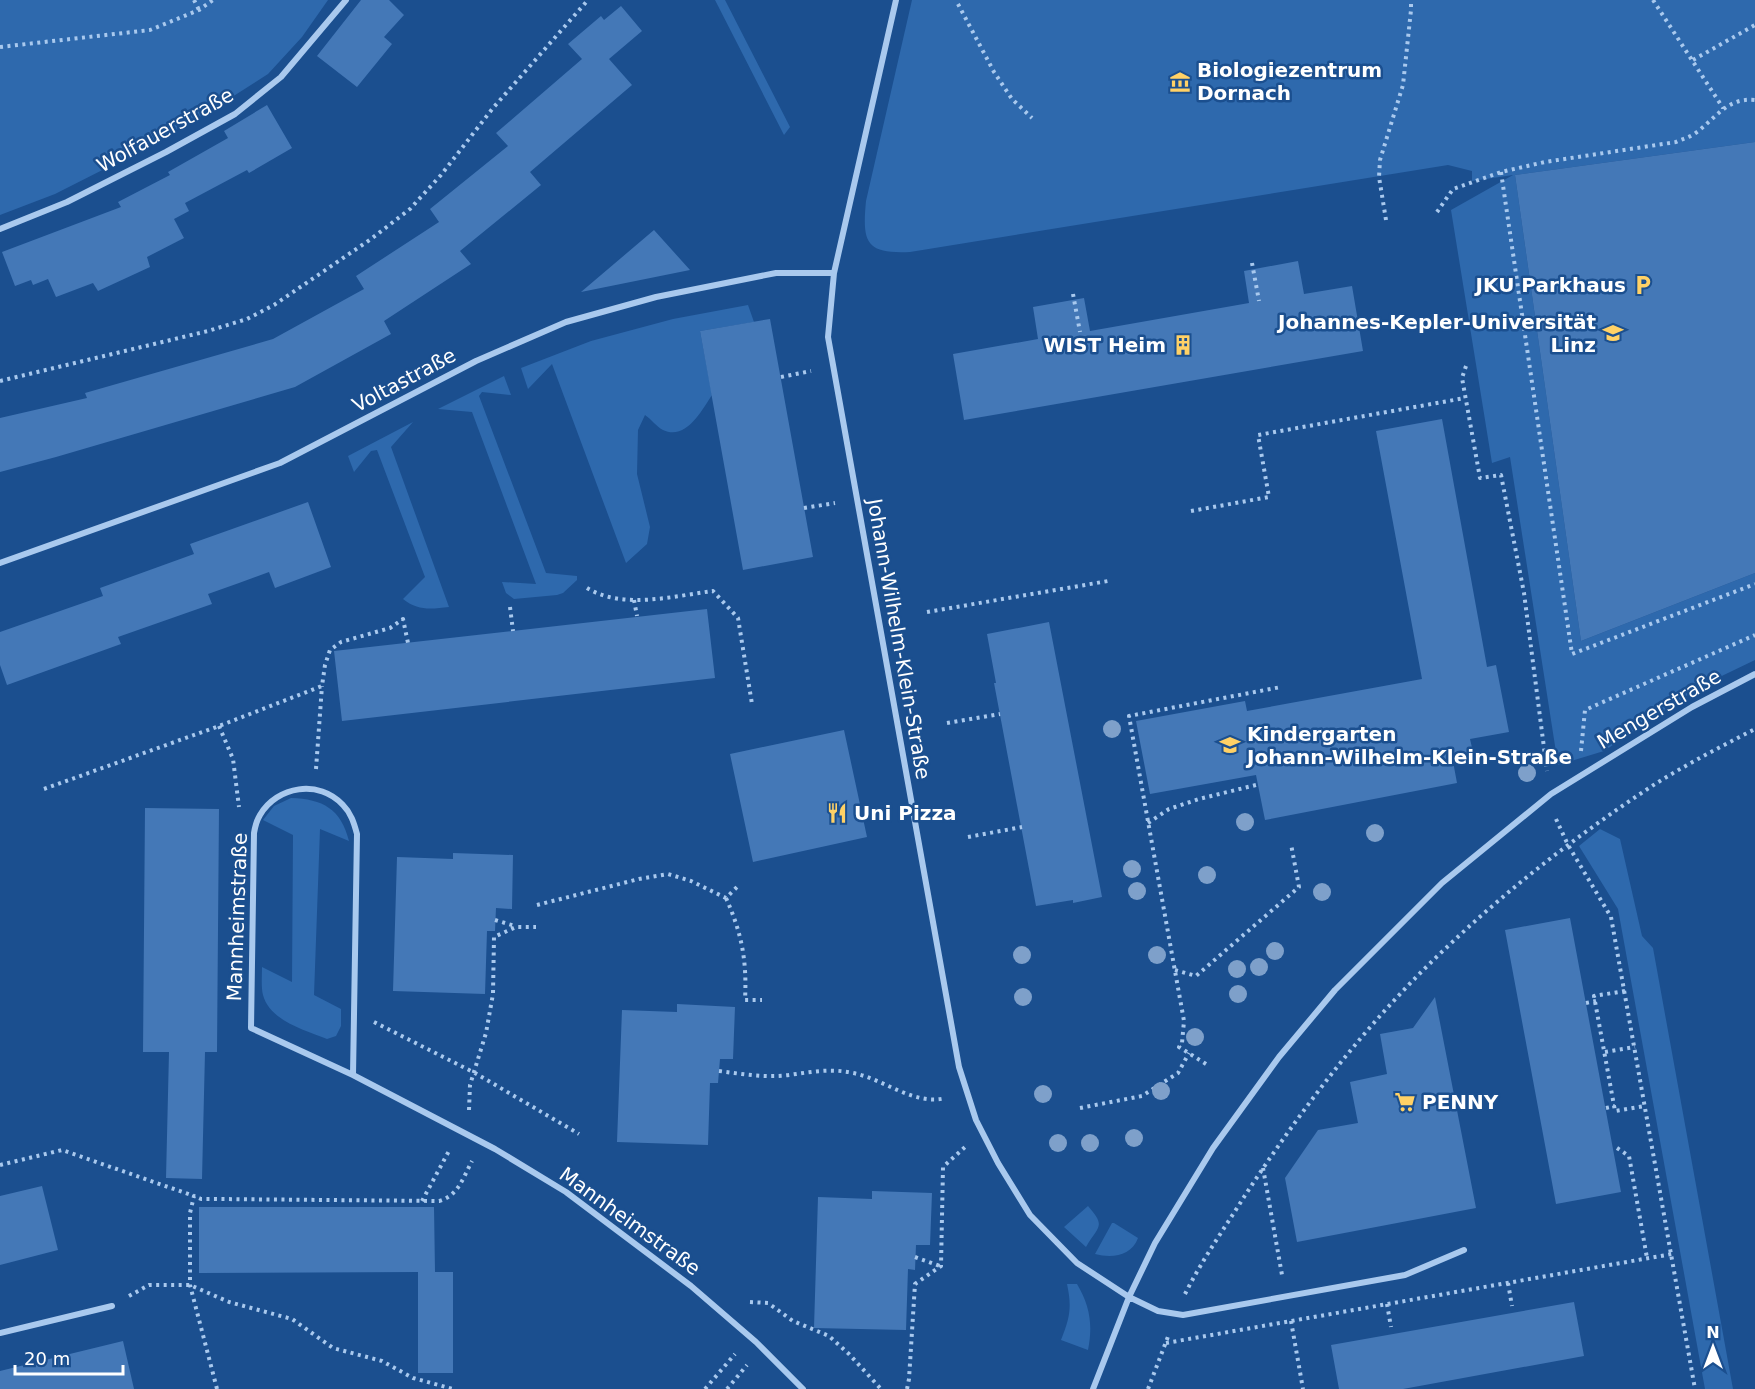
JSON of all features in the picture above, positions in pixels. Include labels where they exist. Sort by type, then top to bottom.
[{"type":"street","name":"Wolfauerstraße","points":[[0,229],[67,202],[235,114],[281,77],[346,0]]},
{"type":"street","name":"Johann-Wilhelm-Klein-Straße","points":[[896,0],[834,273],[828,337],[959,1067],[976,1120],[998,1163],[1030,1215],[1077,1263],[1129,1297],[1158,1311],[1183,1315],[1405,1275],[1464,1250]]},
{"type":"street","name":"Voltastraße","points":[[0,563],[280,463],[476,361],[566,322],[656,297],[776,273],[834,273]]},
{"type":"street","name":"Mengerstraße","points":[[1129,1297],[1155,1243],[1213,1148],[1297,1035],[1335,990],[1442,883],[1551,794],[1692,707],[1755,674]]},
{"type":"street","name":"Mannheimstraße","points":[[314,789],[298,789],[282,794],[268,804],[258,817],[254,833],[251,1028],[353,1075],[530,1169],[592,1211],[700,1293],[756,1342],[803,1389]]},
{"type":"street","points":[[314,789],[330,795],[343,805],[352,818],[357,834],[353,1075]]},
{"type":"street","points":[[1093,1389],[1129,1297]]},
{"type":"street","points":[[0,1333],[112,1306]]},
{"type":"path","points":[[194,0],[199,9]]},
{"type":"path","points":[[0,47],[150,30],[199,9],[213,0]]},
{"type":"path","points":[[0,381],[208,331],[247,319],[274,305],[410,209],[441,175],[493,108],[588,0]]},
{"type":"path","points":[[1386,220],[1379,177],[1380,160],[1403,85],[1411,0]]},
{"type":"path","points":[[1653,0],[1723,108]]},
{"type":"path","points":[[958,4],[994,72],[1012,99],[1032,118]]},
{"type":"path","points":[[1693,60],[1755,25]]},
{"type":"path","points":[[1437,212],[1453,189],[1501,172],[1545,162],[1676,142],[1696,132],[1723,108],[1736,102],[1755,100]]},
{"type":"path","points":[[1501,172],[1572,654],[1755,584]]},
{"type":"path","points":[[1252,263],[1259,301]]},
{"type":"path","points":[[1073,294],[1080,332]]},
{"type":"path","points":[[1466,366],[1462,378],[1480,478],[1502,475],[1524,593],[1548,775]]},
{"type":"path","points":[[781,377],[811,371]]},
{"type":"path","points":[[1191,511],[1269,497],[1258,435],[1465,398]]},
{"type":"path","points":[[804,508],[835,503]]},
{"type":"path","points":[[927,612],[1108,581]]},
{"type":"path","points":[[587,588],[601,597],[634,600],[713,591],[738,618],[752,704]]},
{"type":"path","points":[[634,600],[637,616]]},
{"type":"path","points":[[510,607],[513,631]]},
{"type":"path","points":[[314,789],[322,686],[330,650],[341,642],[385,630],[403,619],[408,643]]},
{"type":"path","points":[[1578,776],[1585,710],[1755,635]]},
{"type":"path","points":[[44,789],[322,686]]},
{"type":"path","points":[[1206,1064],[1179,1047],[1182,1043],[1184,1021],[1129,716],[1281,687]]},
{"type":"path","points":[[947,723],[1000,714]]},
{"type":"path","points":[[219,726],[233,759],[238,807],[258,817]]},
{"type":"path","points":[[1183,1297],[1198,1269],[1263,1168],[1333,1072],[1411,983],[1523,879],[1568,845],[1653,786],[1755,729]]},
{"type":"path","points":[[1148,823],[1169,809],[1260,784]]},
{"type":"path","points":[[1553,813],[1568,845],[1611,916],[1695,1389]]},
{"type":"path","points":[[968,837],[1022,827]]},
{"type":"path","points":[[1175,970],[1196,976],[1299,887],[1291,844]]},
{"type":"path","points":[[537,904],[668,874],[691,881],[726,898],[738,925],[743,948],[745,1000],[762,1000]]},
{"type":"path","points":[[726,898],[739,885]]},
{"type":"path","points":[[495,920],[516,927],[536,927]]},
{"type":"path","points":[[467,1135],[470,1084],[486,1032],[492,994],[495,938],[516,927]]},
{"type":"path","points":[[1625,991],[1594,996],[1616,1112],[1645,1106]]},
{"type":"path","points":[[1586,1003],[1596,1001]]},
{"type":"path","points":[[355,1013],[475,1073],[579,1134]]},
{"type":"path","points":[[1605,1052],[1635,1047]]},
{"type":"path","points":[[1080,1108],[1142,1096],[1178,1073],[1189,1053]]},
{"type":"path","points":[[719,1071],[759,1076],[788,1075],[819,1070],[853,1073],[933,1101],[946,1098]]},
{"type":"path","points":[[1606,1108],[1615,1106]]},
{"type":"path","points":[[941,1266],[943,1167],[965,1147]]},
{"type":"path","points":[[1617,1148],[1629,1156],[1647,1258]]},
{"type":"path","points":[[422,1201],[450,1149]]},
{"type":"path","points":[[0,1165],[62,1150],[201,1199],[439,1201],[450,1198],[472,1161]]},
{"type":"path","points":[[1263,1168],[1283,1278]]},
{"type":"path","points":[[194,1196],[190,1213],[190,1285],[217,1389]]},
{"type":"path","points":[[1148,1389],[1165,1343],[1672,1254]]},
{"type":"path","points":[[915,1257],[941,1266]]},
{"type":"path","points":[[907,1389],[915,1284],[941,1266]]},
{"type":"path","points":[[1508,1283],[1512,1306]]},
{"type":"path","points":[[112,1306],[149,1286],[190,1285],[229,1302],[292,1319],[333,1348],[382,1361],[413,1378],[453,1389]]},
{"type":"path","points":[[750,1302],[768,1303],[794,1321],[829,1336],[881,1389]]},
{"type":"path","points":[[1387,1304],[1391,1327]]},
{"type":"path","points":[[1291,1321],[1303,1389]]},
{"type":"path","points":[[705,1389],[735,1354]]},
{"type":"path","points":[[727,1389],[747,1365]]},
{"type":"shaded area","points":[[0,0],[328,0],[302,37],[268,74],[210,111],[134,154],[55,194],[0,215]]},
{"type":"shaded area","points":[[715,0],[725,0],[790,127],[784,135]]},
{"type":"shaded area","points":[[912,0],[1755,0],[1755,142],[1515,175],[1581,641],[1755,573],[1755,660],[1703,685],[1604,751],[1558,765],[1510,457],[1492,463],[1451,210],[1513,175],[1472,181],[1472,171],[1448,165],[910,252],[884,251],[870,243],[867,236],[866,201]]},
{"type":"shaded area","points":[[748,305],[754,322],[700,331],[712,395],[698,416],[686,428],[671,432],[661,429],[645,415],[638,430],[637,474],[650,527],[647,544],[626,563],[552,364],[528,389],[521,368],[591,341],[673,319]]},
{"type":"shaded area","points":[[504,376],[511,395],[482,392],[479,396],[546,573],[577,576],[577,580],[563,593],[557,595],[514,599],[506,593],[502,582],[536,584],[472,412],[438,409]]},
{"type":"shaded area","points":[[413,422],[391,447],[449,607],[430,609],[414,606],[403,599],[425,577],[377,450],[371,451],[354,472],[348,456]]},
{"type":"shaded area","points":[[291,798],[312,801],[329,808],[341,821],[349,841],[320,829],[314,995],[341,1009],[341,1026],[336,1036],[327,1039],[281,1018],[267,1004],[262,992],[262,967],[292,982],[293,835],[263,820],[274,806]]},
{"type":"shaded area","points":[[1600,829],[1620,839],[1642,936],[1653,948],[1733,1389],[1705,1389],[1618,909],[1579,846]]},
{"type":"shaded area","points":[[1088,1206],[1097,1218],[1099,1226],[1086,1247],[1064,1227]]},
{"type":"shaded area","points":[[1112,1223],[1138,1238],[1135,1244],[1120,1255],[1095,1254]]},
{"type":"shaded area","points":[[1067,1284],[1077,1284],[1088,1308],[1090,1332],[1088,1350],[1061,1340],[1069,1312]]},
{"type":"building","points":[[361,0],[389,0],[404,15],[384,37],[392,44],[357,87],[317,56]]},
{"type":"building","points":[[621,6],[642,31],[609,59],[632,85],[530,172],[541,185],[460,251],[471,264],[384,321],[391,334],[295,387],[0,472],[0,418],[87,398],[85,393],[273,339],[364,289],[356,276],[439,222],[430,209],[508,146],[496,133],[582,59],[568,44],[601,16],[604,20]]},
{"type":"building","points":[[267,105],[292,148],[249,173],[247,170],[185,203],[189,211],[174,219],[184,238],[147,257],[150,267],[98,291],[93,283],[56,297],[48,279],[33,285],[31,280],[15,286],[2,252],[121,207],[118,202],[170,175],[168,172],[228,138],[224,131]]},
{"type":"building","name":"Johannes-Kepler-Universität Linz","points":[[1755,142],[1755,573],[1581,641],[1515,175]]},
{"type":"building","points":[[654,230],[690,270],[581,292]]},
{"type":"building","name":"WIST Heim","points":[[1298,261],[1304,294],[1352,286],[1363,351],[964,420],[953,354],[1038,339],[1033,307],[1084,298],[1090,331],[1249,303],[1244,271]]},
{"type":"building","points":[[770,319],[813,557],[743,570],[700,331]]},
{"type":"building","points":[[1442,419],[1487,667],[1496,665],[1509,732],[1470,739],[1473,752],[1452,756],[1457,783],[1265,820],[1256,775],[1150,794],[1136,721],[1245,701],[1247,711],[1422,679],[1376,431]]},
{"type":"building","points":[[308,502],[331,567],[275,588],[269,572],[208,594],[212,604],[118,637],[121,644],[7,685],[0,665],[0,632],[103,596],[100,588],[194,554],[190,544]]},
{"type":"building","points":[[707,609],[715,678],[342,721],[334,651]]},
{"type":"building","points":[[1049,622],[1102,897],[1073,903],[1073,900],[1036,906],[987,634]]},
{"type":"building","points":[[844,730],[867,837],[753,862],[730,754]]},
{"type":"building","points":[[145,808],[219,809],[217,1052],[205,1052],[202,1179],[166,1178],[169,1052],[143,1052]]},
{"type":"building","points":[[453,853],[513,855],[512,909],[496,908],[495,931],[487,931],[485,994],[393,991],[397,857],[453,859]]},
{"type":"building","points":[[1570,918],[1621,1192],[1556,1204],[1505,930]]},
{"type":"building","name":"PENNY","points":[[1435,997],[1476,1208],[1297,1242],[1285,1178],[1318,1130],[1358,1123],[1350,1082],[1387,1074],[1380,1034],[1413,1028]]},
{"type":"building","points":[[677,1004],[735,1007],[733,1059],[720,1059],[718,1083],[710,1083],[708,1145],[617,1142],[622,1010],[677,1012]]},
{"type":"building","points":[[42,1186],[58,1250],[0,1265],[0,1196]]},
{"type":"building","points":[[872,1191],[932,1193],[930,1245],[916,1245],[915,1270],[908,1269],[906,1330],[814,1328],[818,1197],[872,1199]]},
{"type":"building","points":[[199,1207],[434,1207],[435,1272],[453,1272],[453,1373],[418,1373],[418,1272],[199,1273]]},
{"type":"building","points":[[1574,1302],[1584,1356],[1403,1389],[1339,1389],[1331,1345]]},
{"type":"building","points":[[123,1341],[134,1389],[0,1389],[0,1371]]},
{"type":"place","name":"Biologiezentrum Dornach","points":[[1180,82]]},
{"type":"place","name":"JKU Parkhaus","points":[[1643,285]]},
{"type":"place","name":"Johannes-Kepler-Universität Linz","points":[[1613,333]]},
{"type":"place","name":"WIST Heim","points":[[1183,345]]},
{"type":"place","name":"Kindergarten Johann-Wilhelm-Klein-Straße","points":[[1230,745]]},
{"type":"place","name":"Uni Pizza","points":[[837,813]]},
{"type":"place","name":"PENNY","points":[[1405,1102]]}]
